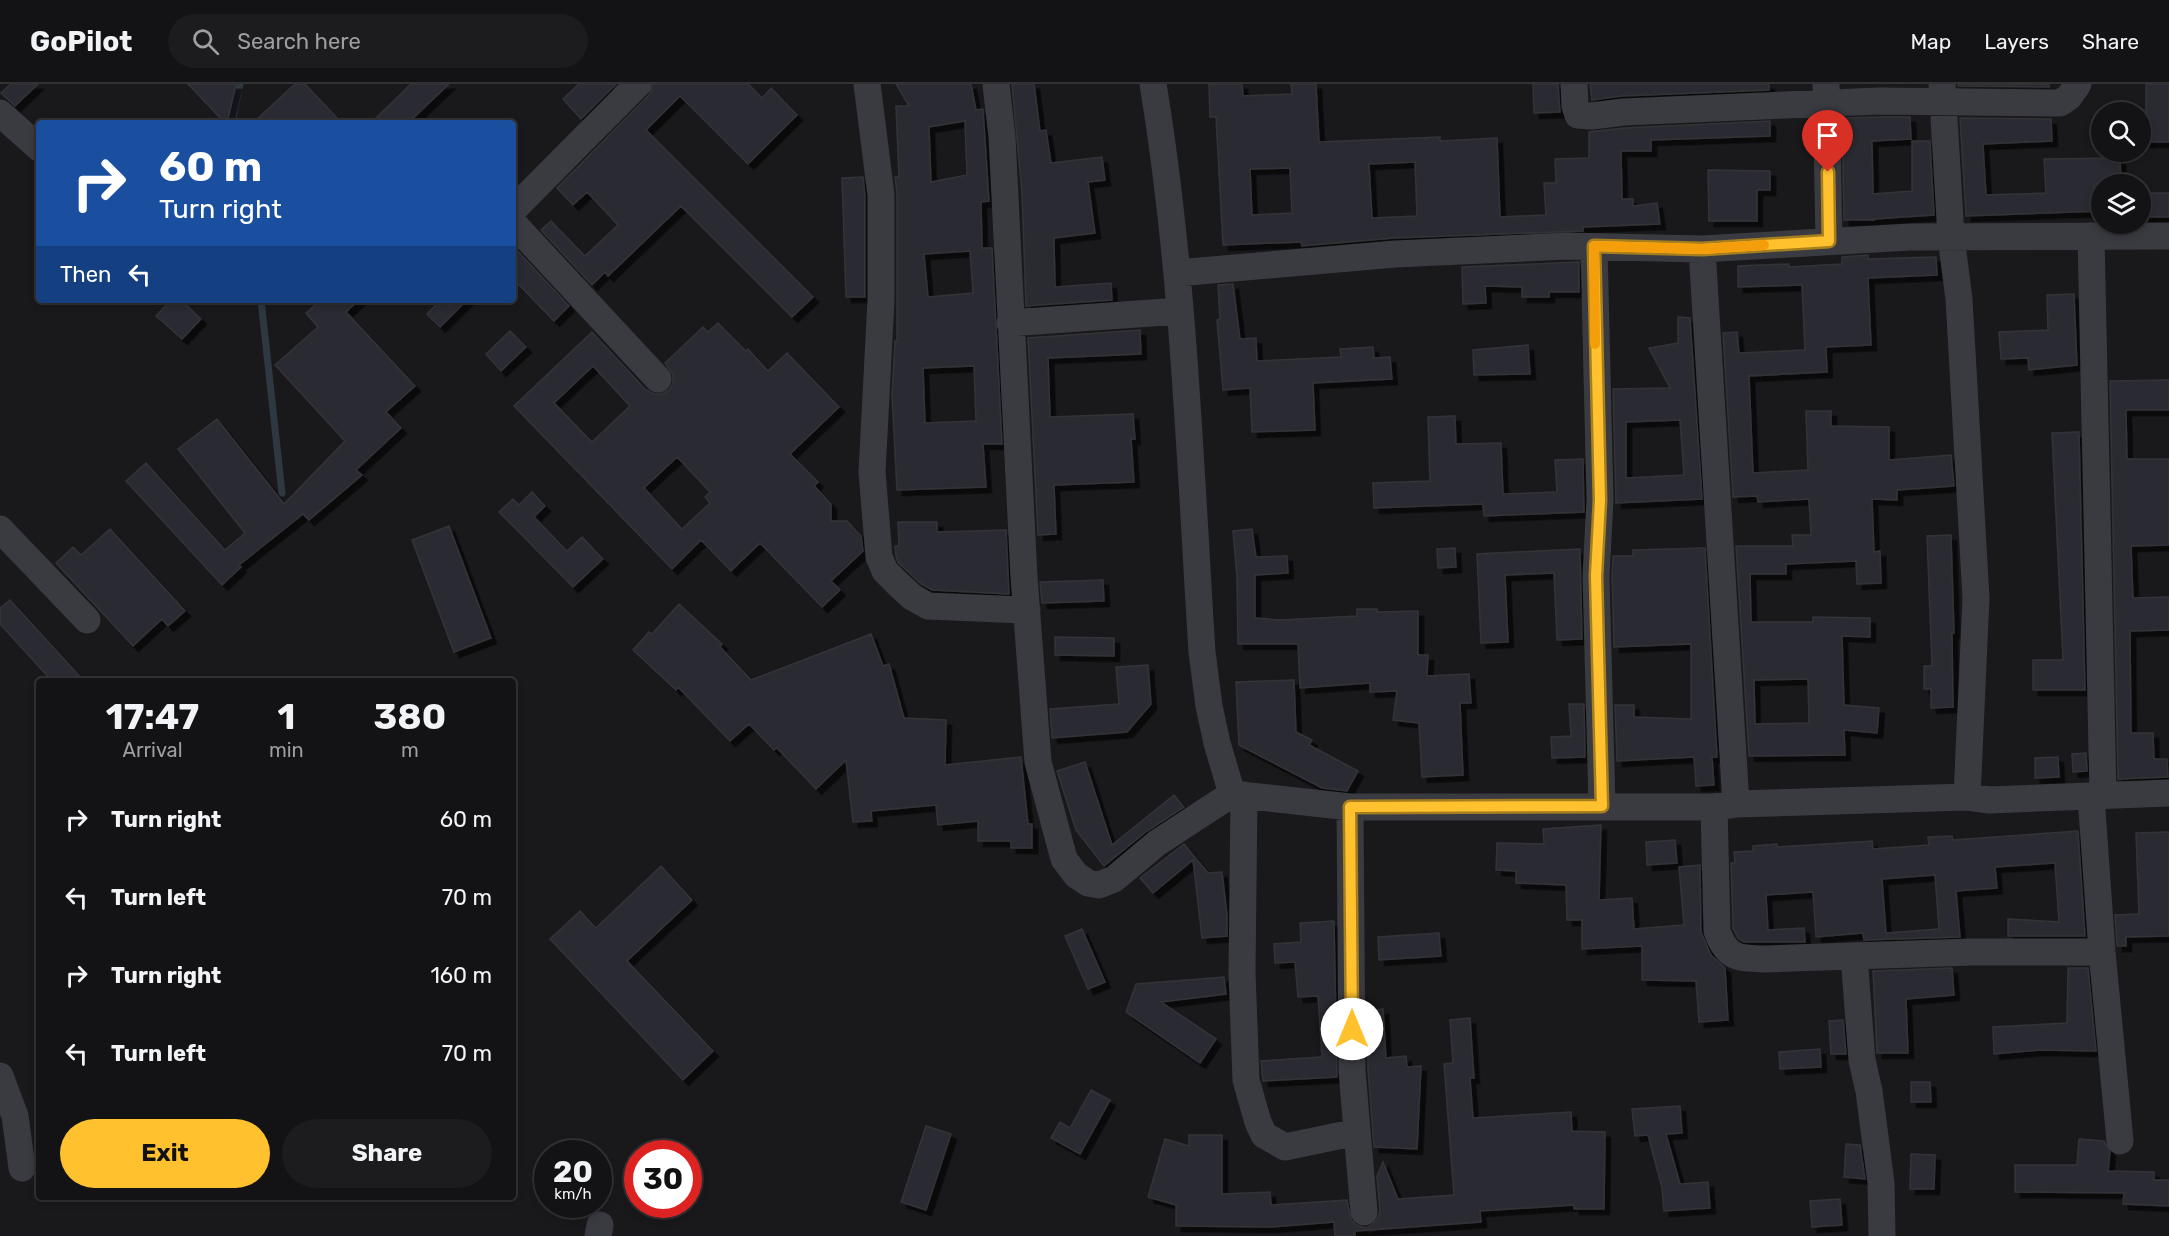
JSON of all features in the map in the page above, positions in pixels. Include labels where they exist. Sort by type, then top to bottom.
[{"type":"street","points":[[516,207],[638,84]]},
{"type":"street","points":[[867,84],[881,195],[880,300],[872,472],[879,557],[885,571],[912,597],[928,606],[1027,610]]},
{"type":"street","points":[[996,84],[1002,137],[1010,323],[1038,762],[1064,859],[1076,875],[1088,883],[1099,885],[1114,879],[1157,843],[1238,794],[1350,807],[1725,806],[1967,797],[1990,800],[2169,793]]},
{"type":"street","points":[[1153,84],[1166,163],[1177,273],[1203,652],[1209,706],[1217,743],[1238,794],[1246,1080],[1264,1135],[1284,1147],[1357,1132]]},
{"type":"street","points":[[1574,84],[1575,106],[1578,115],[1593,116],[1827,94],[1942,93],[2060,103],[2069,97],[2078,84]]},
{"type":"street","points":[[1942,93],[1951,237],[1959,299],[1976,598],[1967,797]]},
{"type":"street","points":[[1827,94],[1829,241]]},
{"type":"street","points":[[0,113],[36,145]]},
{"type":"street","points":[[516,226],[658,379]]},
{"type":"street","points":[[2091,236],[2097,796],[2102,952],[2120,1142]]},
{"type":"street","points":[[1177,273],[1395,254],[1594,246],[1702,249],[1829,241],[1951,237],[2169,236]]},
{"type":"street","points":[[1594,246],[1600,500],[1596,576],[1597,663],[1602,806]]},
{"type":"street","points":[[1702,249],[1725,806],[1718,931],[1723,946],[1735,955],[1744,958],[1971,952],[2102,952]]},
{"type":"street","points":[[1010,323],[1180,311]]},
{"type":"street","points":[[0,529],[87,620]]},
{"type":"street","points":[[1350,807],[1352,1071],[1364,1212]]},
{"type":"street","points":[[1854,956],[1862,1060],[1869,1091],[1881,1183],[1882,1236]]},
{"type":"street","points":[[0,1076],[15,1116],[22,1168]]},
{"type":"building","points":[[11,84],[38,84],[15,106],[1,93]]},
{"type":"building","points":[[188,84],[236,84],[228,120],[222,120]]},
{"type":"building","points":[[295,84],[305,84],[339,120],[256,120]]},
{"type":"building","points":[[411,84],[449,84],[411,120],[374,120]]},
{"type":"building","points":[[579,84],[616,84],[581,119],[563,99]]},
{"type":"building","points":[[653,84],[748,84],[762,98],[771,88],[797,115],[748,164],[680,96],[646,130],[813,297],[792,317],[681,206],[608,276],[605,272],[592,285],[541,230],[551,221],[585,256],[618,225],[587,192],[573,205],[557,188],[649,95]]},
{"type":"building","points":[[896,84],[971,84],[976,110],[983,109],[989,201],[981,202],[982,248],[992,248],[1002,444],[983,444],[986,487],[897,490],[892,395],[895,341],[897,341],[895,177],[899,177],[896,106],[909,106]],"holes":[[[965,121],[967,175],[931,182],[929,127]],[[970,251],[973,293],[928,297],[924,254]],[[974,366],[976,421],[925,423],[923,368]]]},
{"type":"building","points":[[1012,84],[1034,84],[1040,131],[1046,130],[1051,163],[1102,157],[1105,180],[1088,182],[1095,233],[1054,238],[1055,287],[1111,283],[1112,300],[1026,306],[1022,194]]},
{"type":"building","points":[[1209,84],[1242,84],[1243,96],[1292,94],[1291,84],[1316,84],[1319,142],[1440,137],[1440,141],[1497,138],[1500,217],[1546,215],[1544,183],[1556,183],[1555,159],[1589,158],[1589,132],[1624,128],[1770,121],[1770,136],[1651,140],[1651,151],[1621,151],[1622,199],[1633,199],[1633,206],[1657,203],[1660,224],[1583,227],[1583,231],[1394,238],[1302,246],[1301,242],[1223,245],[1216,117],[1210,117]],"holes":[[[1415,162],[1417,216],[1372,218],[1369,164]],[[1290,168],[1292,213],[1252,215],[1250,169]]]},
{"type":"building","points":[[1533,84],[1558,84],[1560,112],[1534,113]]},
{"type":"building","points":[[1590,84],[1769,84],[1769,90],[1622,96],[1592,100]]},
{"type":"building","points":[[1958,84],[2049,84],[2049,87],[1958,86]]},
{"type":"building","points":[[2146,84],[2169,84],[2169,142],[2151,142],[2151,102],[2146,102]]},
{"type":"building","points":[[1910,117],[1911,139],[1872,141],[1873,194],[1912,191],[1912,141],[1930,141],[1934,215],[1844,220],[1842,118]]},
{"type":"building","points":[[1960,118],[2051,119],[2052,141],[1983,144],[1986,195],[2046,193],[2044,159],[2091,158],[2091,162],[2120,162],[2121,174],[2091,174],[2091,211],[1966,216]]},
{"type":"building","points":[[1708,170],[1770,171],[1770,190],[1757,190],[1757,221],[1709,221]]},
{"type":"building","points":[[863,177],[865,297],[846,297],[842,178]]},
{"type":"building","points":[[2151,193],[2169,193],[2169,217],[2151,217]]},
{"type":"building","points":[[516,249],[569,306],[554,321],[516,282]]},
{"type":"building","points":[[1868,255],[1868,259],[1936,257],[1937,275],[1868,278],[1871,345],[1826,347],[1827,372],[1749,376],[1753,473],[1808,470],[1806,411],[1831,411],[1831,426],[1889,427],[1889,460],[1951,455],[1954,486],[1897,490],[1897,500],[1872,499],[1874,552],[1880,551],[1881,583],[1857,584],[1856,561],[1786,564],[1786,574],[1750,574],[1751,622],[1813,622],[1813,617],[1870,618],[1870,637],[1842,636],[1844,705],[1879,708],[1877,733],[1844,730],[1845,755],[1749,756],[1736,546],[1793,546],[1792,535],[1811,535],[1809,499],[1758,502],[1757,496],[1733,497],[1723,333],[1737,332],[1739,353],[1805,350],[1802,285],[1738,287],[1738,266],[1789,264],[1789,267],[1842,264],[1842,257]],"holes":[[[1808,679],[1809,723],[1755,724],[1754,680]]]},
{"type":"building","points":[[1579,262],[1579,292],[1549,292],[1549,297],[1522,297],[1522,287],[1485,286],[1486,303],[1463,304],[1462,267]]},
{"type":"building","points":[[1233,284],[1240,339],[1256,338],[1257,361],[1341,357],[1340,349],[1373,347],[1374,358],[1390,357],[1392,379],[1313,383],[1315,430],[1252,432],[1250,388],[1223,390],[1217,320],[1220,319],[1218,285]]},
{"type":"building","points":[[2074,294],[2077,365],[2029,370],[2028,358],[2001,359],[1999,332],[2048,330],[2047,295]]},
{"type":"building","points":[[168,303],[184,303],[201,319],[182,339],[156,316]]},
{"type":"building","points":[[318,303],[356,303],[346,312],[415,386],[386,412],[401,428],[356,470],[362,475],[309,520],[303,514],[239,565],[241,567],[222,585],[126,481],[146,463],[225,550],[245,533],[178,449],[217,419],[284,504],[345,441],[275,365],[318,327],[306,313]]},
{"type":"building","points":[[438,303],[464,303],[440,327],[427,314]]},
{"type":"building","points":[[1678,317],[1690,318],[1702,499],[1616,503],[1613,389],[1670,388],[1649,348],[1678,343]],"holes":[[[1680,420],[1684,475],[1626,478],[1626,422]]]},
{"type":"building","points":[[718,323],[746,351],[748,349],[768,371],[787,353],[839,407],[790,454],[818,482],[814,486],[831,504],[831,521],[847,521],[861,536],[863,551],[831,581],[840,590],[822,607],[760,543],[731,571],[701,540],[672,569],[514,406],[592,332],[646,390],[654,394],[662,394],[669,390],[673,383],[673,375],[665,363],[703,327],[708,332]],"holes":[[[593,366],[630,406],[592,442],[554,403]],[[677,457],[710,492],[705,497],[710,503],[682,529],[644,488]]]},
{"type":"building","points":[[1140,330],[1141,354],[1048,358],[1050,417],[1133,414],[1135,439],[1131,439],[1134,482],[1054,485],[1056,534],[1038,535],[1028,338]]},
{"type":"building","points":[[510,331],[526,347],[501,371],[486,354]]},
{"type":"building","points":[[1528,345],[1530,374],[1474,375],[1473,350]]},
{"type":"building","points":[[2169,380],[2169,410],[2126,410],[2127,459],[2169,459],[2169,545],[2131,546],[2133,598],[2169,597],[2169,630],[2130,631],[2131,733],[2153,733],[2154,759],[2167,759],[2168,777],[2118,779],[2110,381]]},
{"type":"building","points":[[1455,416],[1456,444],[1501,443],[1503,494],[1557,492],[1555,460],[1583,459],[1584,512],[1484,516],[1483,504],[1374,508],[1373,483],[1430,481],[1428,417]]},
{"type":"building","points":[[2079,432],[2085,690],[2033,690],[2033,660],[2063,660],[2052,433]]},
{"type":"building","points":[[532,492],[545,506],[534,517],[567,551],[582,537],[603,559],[573,587],[499,512],[513,499],[519,505]]},
{"type":"building","points":[[898,522],[937,522],[937,532],[1006,530],[1009,594],[932,590],[921,584],[898,562],[895,546],[899,546]]},
{"type":"building","points":[[449,526],[491,638],[454,652],[412,540]]},
{"type":"building","points":[[110,529],[185,611],[168,626],[162,619],[133,646],[56,563],[73,547],[81,555]]},
{"type":"building","points":[[1252,529],[1256,557],[1287,556],[1288,573],[1255,575],[1255,618],[1280,620],[1357,616],[1357,609],[1377,609],[1377,612],[1418,611],[1418,655],[1428,655],[1427,676],[1469,674],[1471,703],[1460,703],[1463,775],[1422,777],[1419,723],[1393,720],[1397,691],[1370,692],[1370,683],[1300,688],[1298,644],[1238,644],[1237,577],[1233,531]]},
{"type":"building","points":[[1951,535],[1954,633],[1952,633],[1953,707],[1931,708],[1931,689],[1924,689],[1924,666],[1932,666],[1927,536]]},
{"type":"building","points":[[1455,548],[1456,567],[1438,568],[1437,549]]},
{"type":"building","points":[[1705,548],[1717,757],[1712,757],[1714,785],[1696,786],[1694,757],[1617,761],[1615,705],[1634,705],[1634,717],[1691,719],[1691,644],[1614,647],[1612,576],[1613,556],[1633,556],[1633,550]]},
{"type":"building","points":[[1580,549],[1582,639],[1557,640],[1554,573],[1505,575],[1508,642],[1481,643],[1477,554]]},
{"type":"building","points":[[1103,580],[1104,601],[1042,603],[1040,582]]},
{"type":"building","points":[[10,600],[81,678],[49,678],[0,624],[0,608]]},
{"type":"building","points":[[679,604],[722,644],[720,647],[751,680],[871,634],[883,666],[889,664],[904,718],[946,720],[945,765],[1021,757],[1028,824],[1032,824],[1032,848],[1011,848],[1011,841],[978,841],[978,821],[938,825],[936,805],[871,811],[872,821],[853,822],[846,760],[816,789],[777,748],[774,750],[749,724],[730,741],[678,687],[676,690],[633,650],[649,632],[652,634]]},
{"type":"building","points":[[1055,637],[1114,638],[1114,656],[1055,655]]},
{"type":"building","points":[[1148,665],[1151,704],[1127,732],[1052,738],[1050,709],[1119,704],[1116,667]]},
{"type":"building","points":[[1294,680],[1296,732],[1312,740],[1309,745],[1358,771],[1347,791],[1322,788],[1239,745],[1236,682]]},
{"type":"building","points":[[1569,704],[1584,704],[1585,757],[1552,758],[1551,737],[1571,736]]},
{"type":"building","points":[[2086,753],[2087,771],[2073,772],[2072,754]]},
{"type":"building","points":[[2058,757],[2059,777],[2035,778],[2035,758]]},
{"type":"building","points":[[1085,762],[1112,845],[1174,795],[1184,807],[1147,831],[1104,866],[1076,830],[1057,771]]},
{"type":"building","points":[[1601,825],[1599,900],[1632,898],[1634,929],[1684,925],[1679,867],[1700,865],[1701,932],[1711,955],[1725,968],[1728,1020],[1699,1022],[1696,981],[1642,980],[1642,946],[1582,949],[1582,920],[1567,920],[1566,885],[1516,883],[1516,871],[1496,870],[1497,843],[1544,844],[1543,829]]},
{"type":"building","points":[[2078,831],[2085,936],[2008,936],[2008,919],[2059,922],[2055,863],[1995,867],[1997,888],[1956,891],[1960,937],[1864,940],[1863,933],[1816,937],[1813,892],[1766,895],[1768,930],[1804,928],[1805,942],[1744,942],[1738,938],[1733,928],[1731,863],[1735,863],[1734,852],[1753,851],[1753,846],[1777,844],[1777,847],[1872,841],[1873,849],[1929,845],[1928,837],[1952,836],[1953,840]],"holes":[[[1935,875],[1939,929],[1886,933],[1882,879]]]},
{"type":"building","points":[[2169,832],[2169,936],[2126,937],[2126,946],[2117,946],[2115,915],[2139,914],[2136,833]]},
{"type":"building","points":[[1675,840],[1677,863],[1647,865],[1646,842]]},
{"type":"building","points":[[1184,844],[1208,873],[1222,872],[1227,936],[1202,938],[1193,860],[1153,893],[1140,878]]},
{"type":"building","points":[[661,866],[692,900],[627,961],[713,1051],[683,1080],[550,939],[580,911],[596,928]]},
{"type":"building","points":[[1334,921],[1337,1077],[1263,1081],[1261,1061],[1322,1057],[1318,996],[1298,997],[1295,962],[1275,963],[1274,944],[1301,942],[1300,923]]},
{"type":"building","points":[[1082,929],[1105,982],[1088,989],[1065,936]]},
{"type":"building","points":[[1439,933],[1441,956],[1379,960],[1378,937]]},
{"type":"building","points":[[1952,968],[1954,995],[1906,999],[1908,1053],[1877,1053],[1873,971]]},
{"type":"building","points":[[2068,968],[2088,968],[2096,1051],[2040,1050],[1994,1054],[1993,1027],[2067,1023]]},
{"type":"building","points":[[1224,977],[1226,994],[1161,1002],[1216,1039],[1200,1063],[1126,1012],[1136,984]]},
{"type":"building","points":[[1383,1009],[1386,1058],[1406,1056],[1407,1067],[1421,1066],[1417,1149],[1374,1147],[1368,1070],[1367,1011]]},
{"type":"building","points":[[1470,1018],[1474,1078],[1470,1078],[1473,1118],[1571,1112],[1572,1131],[1605,1132],[1604,1209],[1574,1209],[1574,1205],[1480,1211],[1481,1222],[1355,1231],[1355,1236],[1335,1236],[1334,1222],[1272,1227],[1176,1226],[1176,1205],[1148,1197],[1165,1139],[1189,1146],[1189,1135],[1222,1135],[1222,1194],[1270,1192],[1271,1205],[1347,1200],[1351,1220],[1358,1226],[1366,1228],[1378,1218],[1380,1211],[1377,1176],[1383,1162],[1398,1199],[1454,1195],[1444,1064],[1453,1063],[1450,1020]]},
{"type":"building","points":[[1843,1020],[1846,1054],[1831,1054],[1829,1021]]},
{"type":"building","points":[[1820,1049],[1821,1067],[1780,1069],[1779,1052]]},
{"type":"building","points":[[1911,1082],[1930,1082],[1931,1102],[1911,1102]]},
{"type":"building","points":[[1091,1090],[1110,1100],[1080,1154],[1051,1138],[1060,1122],[1070,1128]]},
{"type":"building","points":[[1680,1106],[1682,1133],[1666,1134],[1680,1184],[1708,1182],[1710,1208],[1664,1211],[1662,1188],[1648,1135],[1635,1136],[1632,1109]]},
{"type":"building","points":[[926,1126],[951,1134],[926,1210],[901,1202]]},
{"type":"building","points":[[2079,1139],[2104,1141],[2110,1152],[2108,1171],[2154,1172],[2154,1180],[2169,1180],[2169,1206],[2123,1204],[2124,1193],[2015,1192],[2015,1165],[2077,1165]]},
{"type":"building","points":[[1846,1144],[1860,1145],[1865,1179],[1844,1177]]},
{"type":"building","points":[[1911,1154],[1935,1155],[1934,1189],[1910,1189]]},
{"type":"building","points":[[1840,1199],[1842,1225],[1812,1227],[1810,1201]]},
{"type":"waterway","points":[[233,120],[240,84]]},
{"type":"waterway","points":[[261,303],[282,493]]},
{"type":"slow traffic","points":[[1595,344],[1594,246],[1702,249],[1764,245]]},
{"type":"route","points":[[1352,1029],[1350,807],[1602,806],[1597,673],[1596,576],[1600,500],[1594,246],[1702,249],[1829,241],[1828,172]]}]
